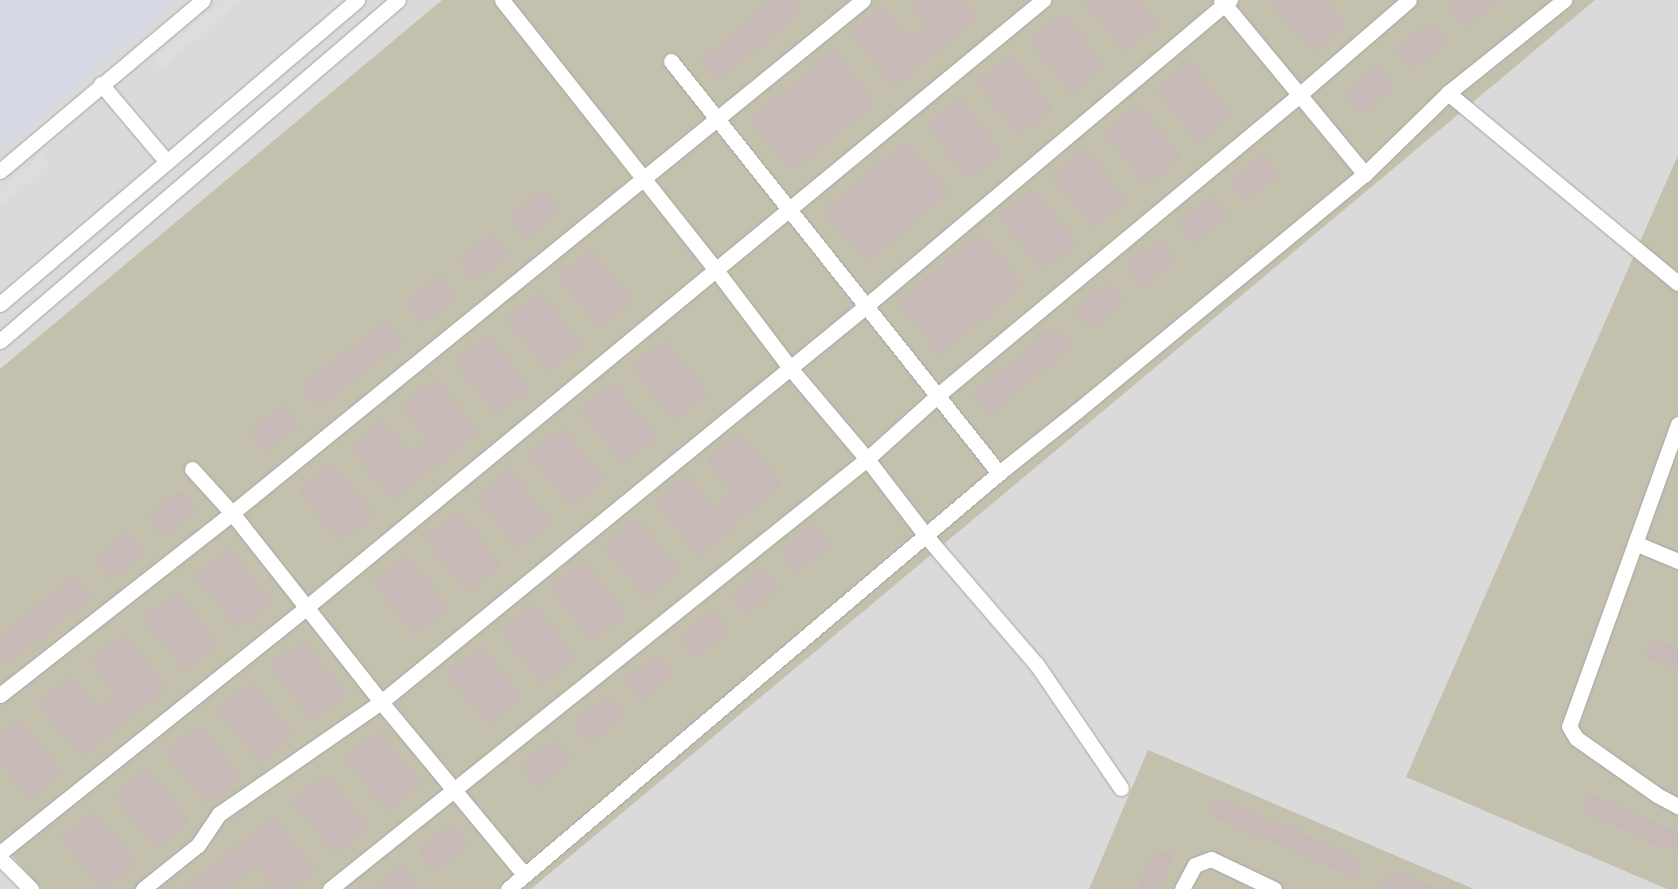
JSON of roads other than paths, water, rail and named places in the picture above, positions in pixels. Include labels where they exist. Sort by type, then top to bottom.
[{"type":"street","points":[[0,170],[203,0]]},
{"type":"street","points":[[0,304],[357,0]]},
{"type":"street","points":[[0,341],[398,0]]},
{"type":"street","points":[[502,0],[716,270],[790,368],[867,459],[926,536],[1037,664],[1121,788]]},
{"type":"street","points":[[0,695],[232,513],[863,0]]},
{"type":"street","points":[[0,853],[308,606],[1044,0]]},
{"type":"street","points":[[330,889],[867,459],[938,395],[1299,95],[1409,0]]},
{"type":"street","points":[[508,889],[926,536],[999,472],[1077,411],[1365,174],[1448,94],[1564,0]]},
{"type":"street","points":[[143,889],[198,845],[219,814],[381,702],[866,306],[1225,2],[1365,174]]},
{"type":"street","points":[[671,61],[999,472]]},
{"type":"street","points":[[101,84],[167,162]]},
{"type":"street","points":[[1448,94],[1678,283]]},
{"type":"street","points":[[1678,424],[1569,726],[1576,738],[1657,795],[1678,806]]},
{"type":"street","points":[[192,469],[232,513],[308,606],[381,702],[524,874]]},
{"type":"street","points":[[1635,543],[1678,561]]},
{"type":"street","points":[[0,858],[31,889]]},
{"type":"street","points":[[1182,889],[1195,865],[1211,859],[1274,889]]}]
